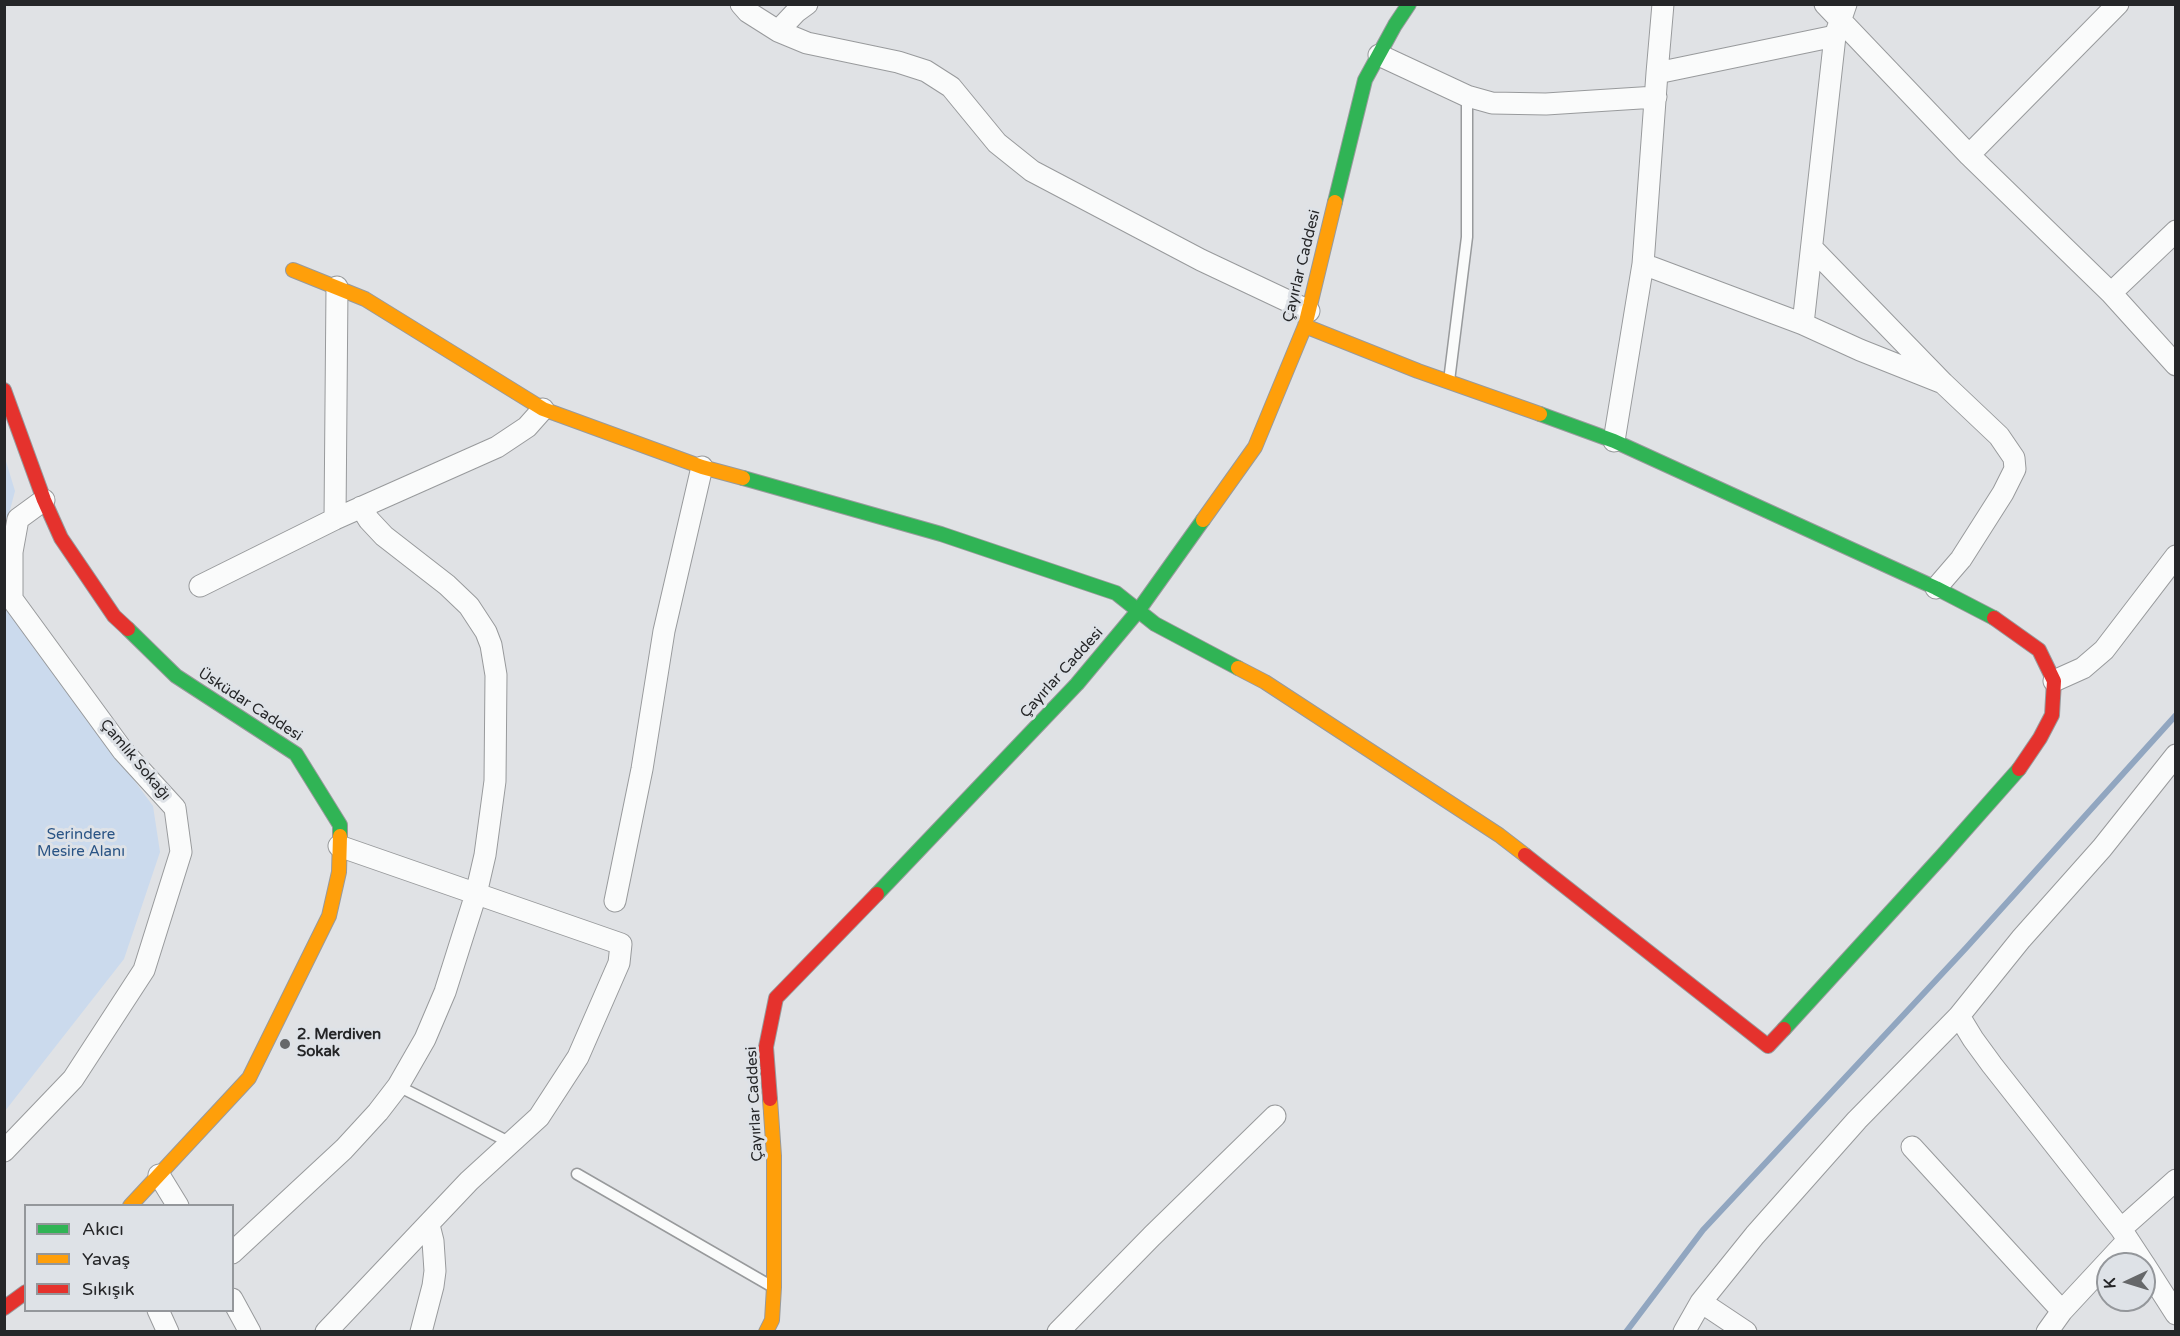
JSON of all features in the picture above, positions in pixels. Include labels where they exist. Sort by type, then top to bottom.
[{"type":"street","points":[[293,270],[365,299],[543,409],[702,467],[941,534],[1116,593],[1155,624],[1265,682],[1499,835],[1768,1046],[2017,771],[2040,738],[2052,715],[2054,681],[2038,650],[1990,615],[1936,588],[1614,441],[1449,381],[1307,318],[1032,171],[997,143],[951,87],[926,71],[898,62],[807,43],[778,31],[755,17],[741,4]]},
{"type":"street","points":[[778,31],[807,4]]},
{"type":"street","name":"Çayırlar Caddesi","points":[[774,1328],[774,1156],[766,1047],[776,998],[1077,684],[1138,611],[1255,447],[1307,318],[1365,80],[1395,25],[1410,4]]},
{"type":"street","points":[[1614,441],[1643,264],[1663,4]]},
{"type":"street","points":[[1825,4],[1969,155],[2111,293],[2175,365]]},
{"type":"street","points":[[1969,155],[2118,4]]},
{"type":"street","points":[[1657,73],[1840,21]]},
{"type":"street","points":[[1803,324],[1840,21]]},
{"type":"street","points":[[1379,55],[1467,96],[1492,103],[1546,104],[1656,97]]},
{"type":"street","points":[[2111,293],[2175,231]]},
{"type":"street","points":[[1812,248],[1942,382],[1999,436],[2014,458],[2015,468],[2003,493],[1961,559],[1936,588]]},
{"type":"street","points":[[1643,264],[1803,324],[1860,350],[1942,382]]},
{"type":"street","points":[[335,519],[337,287]]},
{"type":"street","name":"Üsküdar Caddesi","points":[[4,390],[44,500],[61,538],[114,616],[176,676],[296,754],[340,825],[339,872],[329,916],[249,1078],[132,1204]]},
{"type":"street","points":[[200,586],[335,519],[497,447],[527,427],[543,409]]},
{"type":"street","points":[[615,901],[642,769],[664,631],[702,467]]},
{"type":"street","name":"Çamlık Sokağı","points":[[4,1151],[73,1079],[144,969],[181,852],[175,808],[123,751],[12,599],[12,552],[18,519],[44,500]]},
{"type":"street","points":[[234,1251],[344,1149],[398,1086],[425,1039],[446,992],[476,894],[485,855],[495,781],[496,675],[491,645],[486,632],[469,606],[447,585],[384,536],[369,520],[361,507]]},
{"type":"street","points":[[2054,681],[2083,668],[2104,650],[2175,555]]},
{"type":"street","points":[[1684,1332],[1701,1302],[1755,1235],[1872,1105],[1959,1016],[2021,939],[2102,848],[2175,755]]},
{"type":"street","points":[[326,1332],[470,1181],[539,1117],[578,1057],[619,963],[621,944],[339,846]]},
{"type":"street","points":[[1959,1016],[1992,1065],[2136,1252]]},
{"type":"street","points":[[1058,1332],[1275,1116]]},
{"type":"street","points":[[1912,1147],[2056,1324],[2125,1235],[2175,1180]]},
{"type":"street","points":[[159,1175],[177,1204]]},
{"type":"street","points":[[420,1332],[435,1271],[433,1241],[429,1225]]},
{"type":"street","points":[[2156,1283],[2175,1314]]},
{"type":"street","points":[[4,1308],[24,1293]]},
{"type":"street","points":[[1701,1302],[1746,1332]]},
{"type":"street","points":[[234,1303],[250,1332]]},
{"type":"street","points":[[158,1312],[168,1332]]},
{"type":"lane","points":[[1449,381],[1467,237],[1467,96]]},
{"type":"lane","points":[[398,1086],[511,1143]]},
{"type":"lane","points":[[577,1173],[774,1287]]},
{"type":"green space","points":[[5,458],[15,491],[9,514],[5,552]]},
{"type":"green space","name":"Serindere Mesire Alanı","points":[[4,603],[153,806],[160,852],[124,959],[5,1111]]},
{"type":"waterway","points":[[1626,1332],[1703,1230],[1966,948],[2176,715]]},
{"type":"traffic: fast","points":[[1335,202],[1365,80],[1409,4]]},
{"type":"traffic: fast","points":[[1540,414],[1614,441],[1936,588],[1994,618]]},
{"type":"traffic: fast","points":[[743,478],[941,534],[1116,593],[1155,624],[1238,668]]},
{"type":"traffic: fast","points":[[877,894],[1077,684],[1138,611],[1203,520]]},
{"type":"traffic: fast","points":[[128,629],[176,676],[296,754],[340,825],[340,836]]},
{"type":"traffic: fast","points":[[1784,1029],[2019,769]]},
{"type":"traffic: slow","points":[[1203,520],[1255,447],[1305,326],[1335,202]]},
{"type":"traffic: slow","points":[[293,270],[365,299],[543,409],[702,467],[743,478]]},
{"type":"traffic: slow","points":[[1305,326],[1418,371],[1540,414]]},
{"type":"traffic: slow","points":[[1238,668],[1265,682],[1499,835],[1525,855]]},
{"type":"traffic: slow","points":[[132,1204],[249,1078],[329,916],[339,872],[340,836]]},
{"type":"traffic: slow","points":[[766,1332],[772,1320],[774,1287],[774,1156],[770,1099]]},
{"type":"traffic: jam","points":[[4,390],[44,500],[61,538],[114,616],[128,629]]},
{"type":"traffic: jam","points":[[1994,618],[2039,650],[2054,681],[2052,715],[2019,769]]},
{"type":"traffic: jam","points":[[1525,855],[1768,1046],[1784,1029]]},
{"type":"traffic: jam","points":[[770,1099],[766,1047],[776,998],[877,894]]},
{"type":"traffic: jam","points":[[4,1308],[24,1293]]},
{"type":"place","name":"2. Merdiven Sokak","points":[[285,1044]]}]
